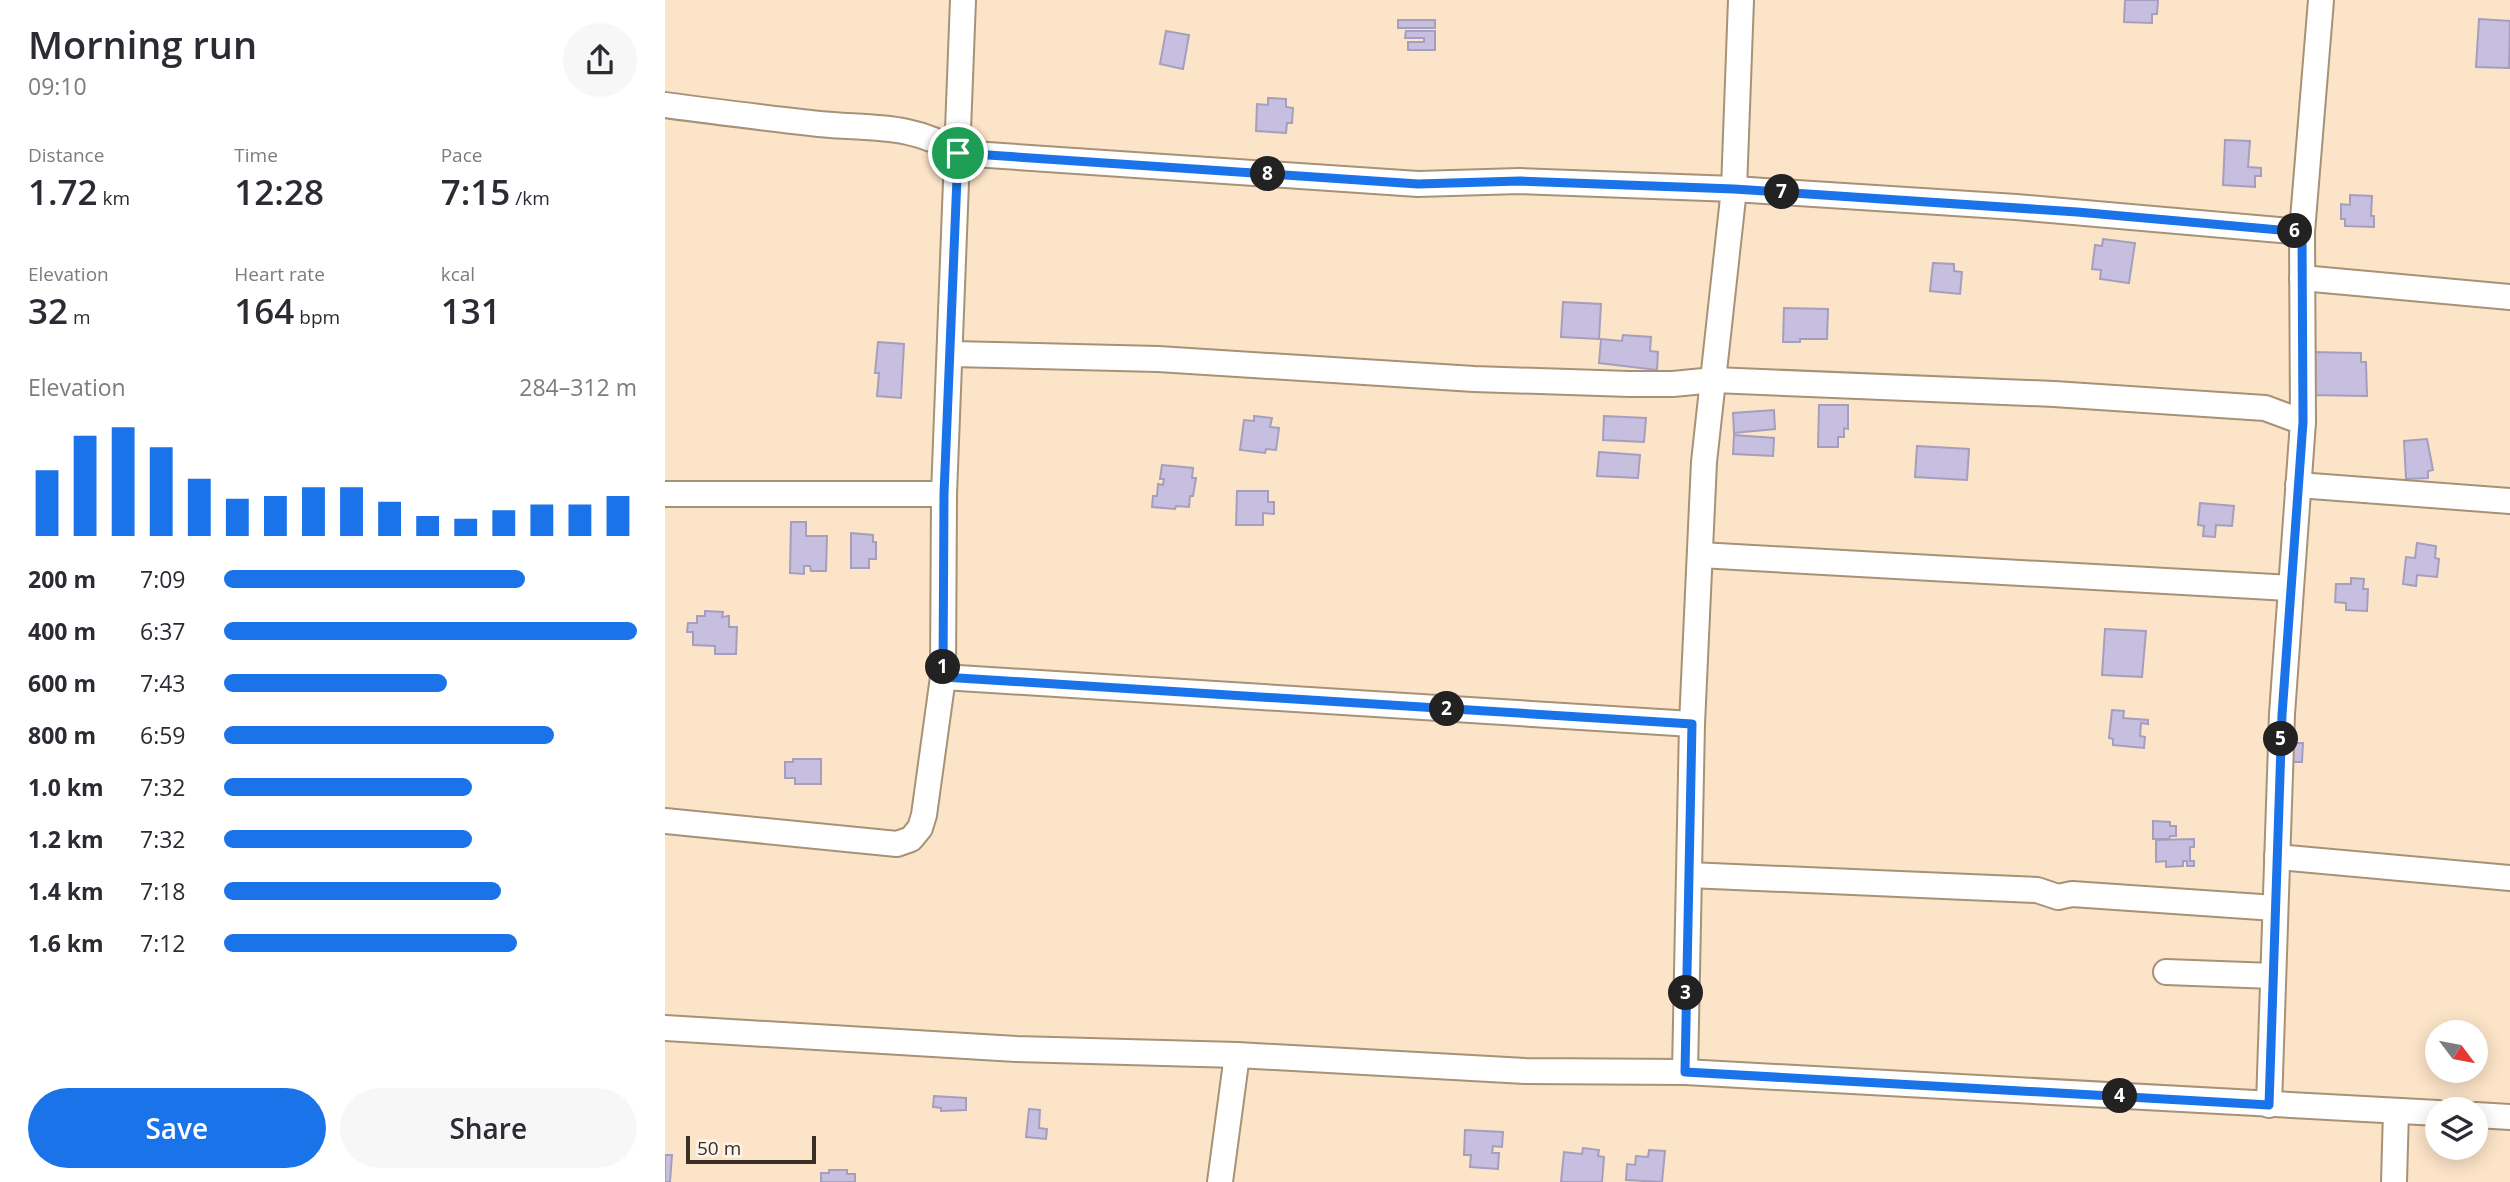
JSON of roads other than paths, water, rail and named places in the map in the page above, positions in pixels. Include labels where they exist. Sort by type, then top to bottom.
[{"type":"street","points":[[665,821],[897,844],[911,839],[920,828],[943,677],[944,494],[963,0]]},
{"type":"street","points":[[1685,1072],[1692,724],[1704,462],[1734,189],[1741,0]]},
{"type":"street","points":[[2269,1105],[2282,715],[2303,422],[2302,232],[2321,0]]},
{"type":"street","points":[[665,105],[898,130],[938,140],[958,153],[1418,184],[1520,181],[1734,189],[2057,210],[2302,232]]},
{"type":"street","points":[[2302,278],[2510,297]]},
{"type":"street","points":[[951,354],[1158,359],[1525,381],[1673,384],[1714,380],[2054,394],[2265,408],[2303,422]]},
{"type":"street","points":[[2298,485],[2510,501]]},
{"type":"street","points":[[665,494],[944,494]]},
{"type":"street","points":[[1700,555],[2290,588]]},
{"type":"street","points":[[943,677],[1692,724]]},
{"type":"street","points":[[2277,857],[2510,878]]},
{"type":"street","points":[[1689,875],[2037,890],[2057,897],[2072,894],[2275,908]]},
{"type":"street","points":[[2166,972],[2273,976]]},
{"type":"street","points":[[665,1028],[1016,1049],[1237,1055],[1525,1071],[1685,1072],[2425,1112]]},
{"type":"street","points":[[1220,1182],[1237,1055]]},
{"type":"street","points":[[2394,1182],[2396,1111]]},
{"type":"street","points":[[2488,1116],[2510,1117]]}]
